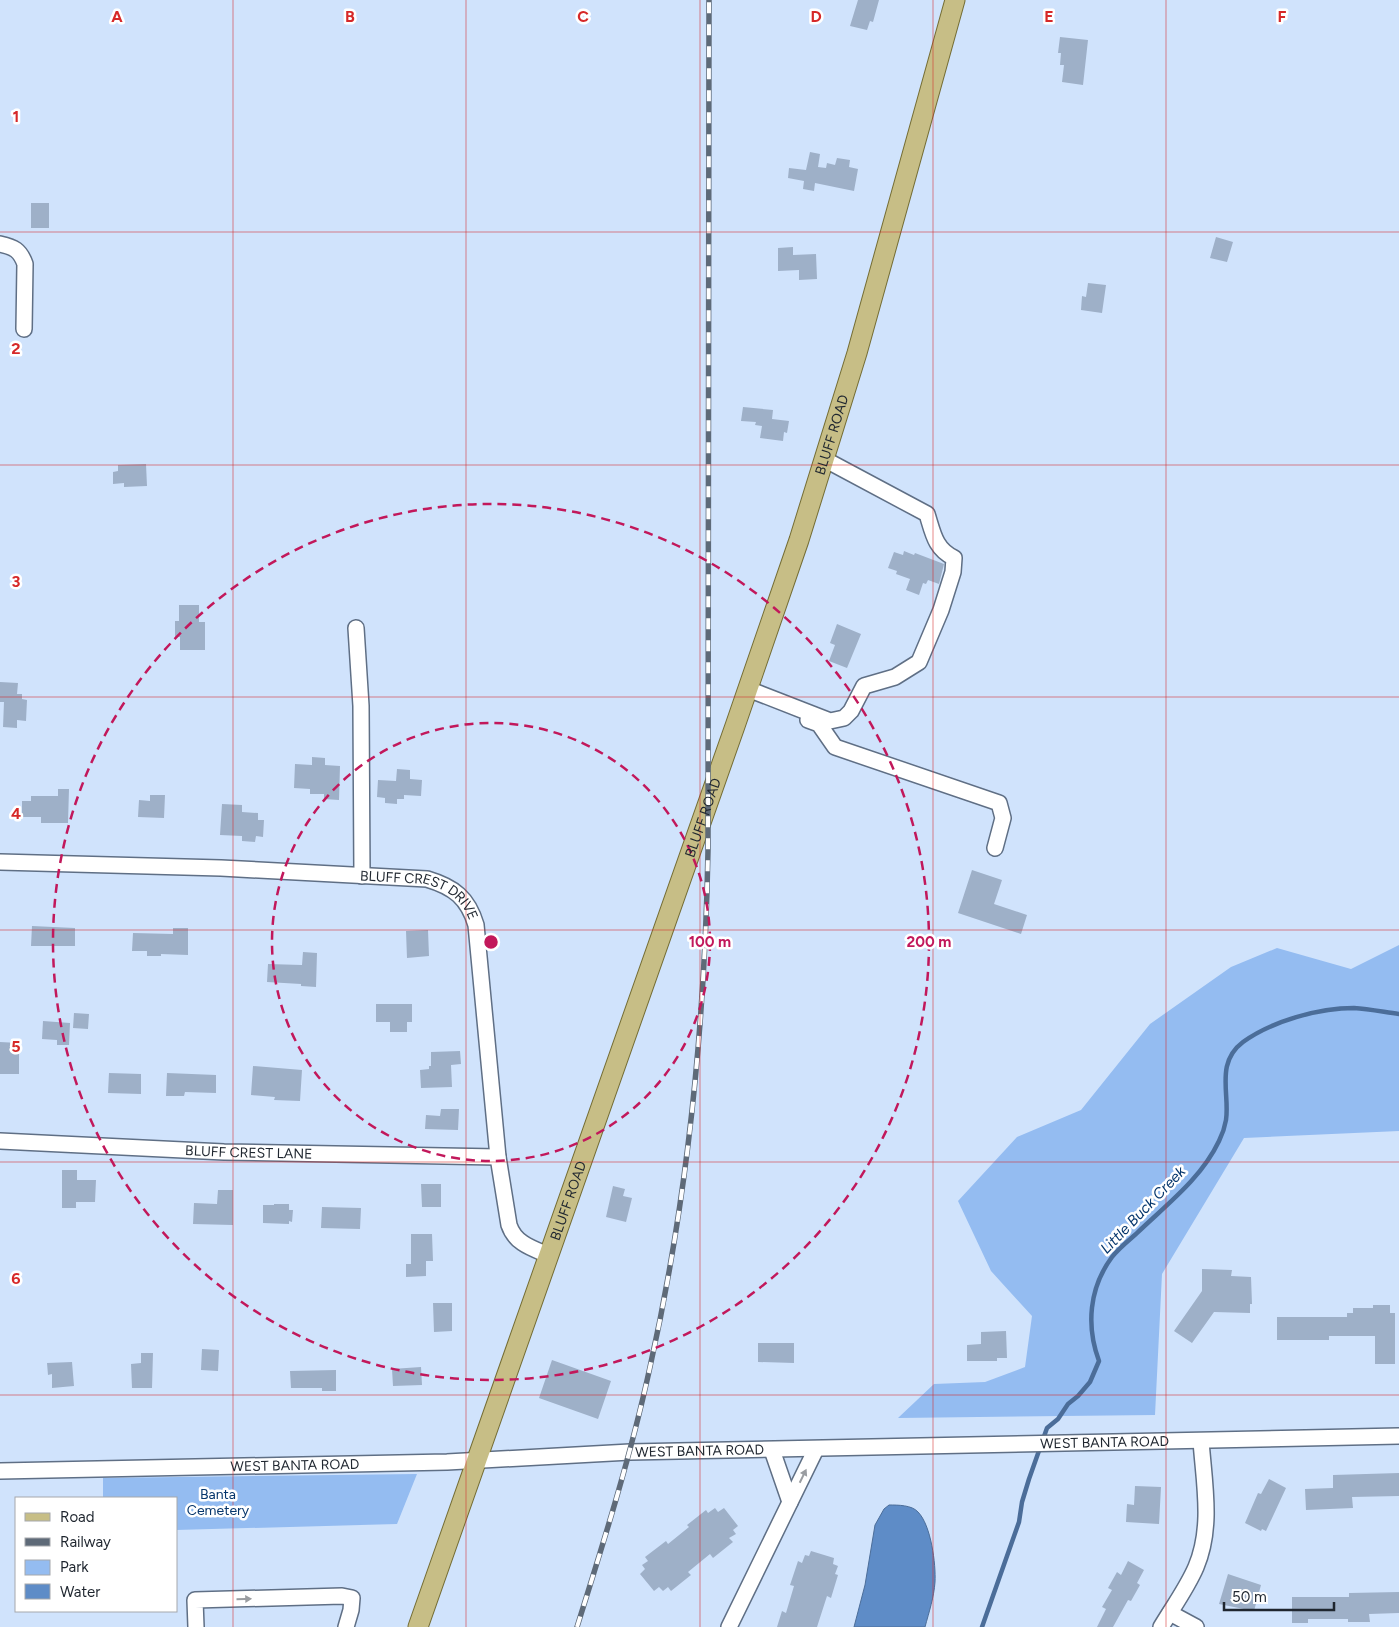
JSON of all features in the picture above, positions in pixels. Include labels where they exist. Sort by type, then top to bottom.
[{"type":"main road","name":"BLUFF ROAD","points":[[418,1627],[746,693],[824,459],[857,353],[955,0]]},
{"type":"street","points":[[0,244],[14,247],[21,254],[25,264],[24,329]]},
{"type":"street","points":[[746,693],[830,721],[844,718],[851,711],[864,686],[895,677],[919,662],[941,610],[953,572],[954,558],[944,553],[935,537],[927,514],[824,459]]},
{"type":"street","points":[[356,628],[361,706],[362,876]]},
{"type":"street","points":[[746,693],[819,724],[835,747],[999,803],[1003,818],[995,848]]},
{"type":"street","name":"BLUFF CREST DRIVE","points":[[0,862],[221,868],[427,879],[447,886],[459,894],[472,912],[477,932],[498,1157],[512,1233],[522,1244],[548,1255]]},
{"type":"street","name":"BLUFF CREST LANE","points":[[0,1141],[224,1152],[498,1157]]},
{"type":"street","name":"WEST BANTA ROAD","points":[[0,1471],[437,1462],[622,1452],[1399,1436]]},
{"type":"street","points":[[1161,1627],[1196,1567],[1205,1536],[1207,1515],[1201,1441]]},
{"type":"street","points":[[729,1627],[816,1449]]},
{"type":"street","points":[[772,1450],[790,1502]]},
{"type":"street","points":[[196,1627],[195,1600],[342,1596],[352,1598],[346,1627]]},
{"type":"street","points":[[1170,1613],[1196,1627]]},
{"type":"green space","points":[[1399,945],[1399,1131],[1244,1138],[1162,1274],[1155,1415],[898,1418],[934,1384],[985,1382],[1025,1367],[1032,1316],[991,1271],[958,1201],[1017,1137],[1081,1110],[1150,1024],[1231,967],[1277,948],[1351,969]]},
{"type":"green space","name":"Banta Cemetery","points":[[417,1474],[397,1524],[178,1530],[178,1497],[103,1497],[103,1478]]},
{"type":"water","points":[[889,1505],[905,1506],[918,1512],[923,1518],[929,1535],[935,1565],[935,1582],[925,1627],[854,1627],[865,1585],[875,1525],[884,1509]]},
{"type":"building","points":[[858,0],[879,0],[873,22],[870,21],[867,30],[850,26]]},
{"type":"building","points":[[1060,37],[1088,40],[1083,85],[1062,82],[1064,65],[1060,65],[1061,53],[1058,53]]},
{"type":"building","points":[[810,152],[820,154],[818,167],[826,168],[827,163],[835,165],[837,158],[850,160],[849,167],[858,169],[854,191],[815,183],[814,191],[803,189],[804,181],[788,178],[789,168],[806,170]]},
{"type":"building","points":[[31,203],[49,203],[49,228],[31,228]]},
{"type":"building","points":[[1216,237],[1233,242],[1227,262],[1210,258]]},
{"type":"building","points":[[793,247],[793,255],[816,254],[817,279],[799,280],[799,270],[778,271],[778,248]]},
{"type":"building","points":[[1088,283],[1106,285],[1102,313],[1081,310],[1082,296],[1086,297]]},
{"type":"building","points":[[743,407],[773,410],[772,419],[789,421],[787,433],[784,432],[783,441],[760,438],[762,426],[755,425],[756,422],[741,421]]},
{"type":"building","points":[[146,464],[147,486],[124,487],[124,483],[113,484],[113,472],[118,471],[118,465]]},
{"type":"building","points":[[904,551],[944,564],[939,584],[928,580],[926,584],[923,583],[919,595],[906,590],[910,579],[896,574],[897,571],[888,568],[894,552],[903,555]]},
{"type":"building","points":[[179,605],[199,605],[199,622],[205,622],[205,650],[180,650],[180,637],[175,637],[175,621],[179,621]]},
{"type":"building","points":[[837,624],[861,634],[847,668],[829,661],[835,645],[830,643]]},
{"type":"building","points":[[0,682],[18,683],[17,694],[22,694],[22,699],[27,700],[26,721],[17,720],[17,728],[3,727],[4,702],[0,702]]},
{"type":"building","points":[[312,757],[325,758],[325,765],[340,766],[339,800],[324,799],[324,794],[310,794],[310,789],[294,788],[295,764],[312,765]]},
{"type":"building","points":[[397,769],[410,770],[410,779],[422,780],[421,796],[404,795],[404,799],[397,799],[397,804],[385,803],[385,798],[377,797],[378,780],[396,781]]},
{"type":"building","points":[[58,789],[69,789],[68,823],[41,823],[41,817],[22,817],[22,801],[31,801],[31,796],[58,796]]},
{"type":"building","points":[[150,795],[165,795],[164,818],[138,817],[139,800],[150,801]]},
{"type":"building","points":[[222,804],[242,805],[242,812],[258,813],[258,820],[264,820],[263,837],[256,836],[255,842],[242,841],[242,836],[220,835]]},
{"type":"building","points":[[972,870],[1002,880],[994,904],[1027,915],[1021,934],[958,913]]},
{"type":"building","points":[[32,926],[75,928],[75,946],[31,946]]},
{"type":"building","points":[[173,928],[188,928],[188,955],[161,954],[161,956],[147,956],[147,951],[132,951],[133,933],[173,934]]},
{"type":"building","points":[[428,930],[429,956],[407,958],[406,931]]},
{"type":"building","points":[[303,952],[317,953],[316,987],[267,982],[268,964],[302,965]]},
{"type":"building","points":[[376,1004],[412,1004],[412,1022],[407,1022],[407,1032],[390,1032],[390,1022],[376,1022]]},
{"type":"building","points":[[74,1013],[89,1014],[88,1029],[73,1028]]},
{"type":"building","points":[[43,1021],[70,1023],[69,1045],[57,1045],[57,1040],[42,1039]]},
{"type":"building","points":[[0,1042],[19,1043],[19,1074],[0,1074]]},
{"type":"building","points":[[460,1051],[461,1064],[451,1065],[452,1087],[421,1088],[420,1070],[429,1069],[429,1066],[431,1066],[431,1052]]},
{"type":"building","points":[[253,1066],[302,1070],[300,1101],[274,1100],[275,1097],[251,1095]]},
{"type":"building","points":[[109,1073],[141,1074],[141,1094],[108,1093]]},
{"type":"building","points":[[167,1073],[216,1075],[216,1093],[185,1092],[184,1096],[166,1096]]},
{"type":"building","points":[[441,1109],[459,1109],[458,1130],[425,1129],[426,1115],[440,1116]]},
{"type":"building","points":[[62,1170],[77,1170],[77,1180],[96,1180],[95,1202],[76,1202],[76,1208],[62,1208]]},
{"type":"building","points":[[421,1184],[441,1184],[441,1207],[422,1207]]},
{"type":"building","points":[[613,1186],[625,1189],[623,1196],[632,1198],[626,1222],[606,1217]]},
{"type":"building","points":[[218,1190],[233,1190],[233,1225],[193,1224],[194,1203],[217,1204]]},
{"type":"building","points":[[289,1204],[289,1210],[293,1210],[292,1222],[289,1221],[289,1224],[263,1223],[263,1205]]},
{"type":"building","points":[[322,1207],[361,1208],[360,1229],[321,1228]]},
{"type":"building","points":[[411,1234],[432,1234],[433,1261],[426,1261],[426,1276],[406,1277],[406,1264],[411,1264]]},
{"type":"building","points":[[1202,1269],[1232,1270],[1231,1276],[1251,1277],[1252,1304],[1250,1304],[1250,1313],[1214,1312],[1192,1343],[1174,1331],[1202,1291]]},
{"type":"building","points":[[433,1303],[452,1303],[452,1331],[434,1332]]},
{"type":"building","points":[[1373,1305],[1390,1305],[1390,1313],[1395,1313],[1395,1364],[1375,1364],[1375,1336],[1329,1336],[1329,1340],[1277,1340],[1277,1317],[1347,1317],[1347,1313],[1353,1313],[1353,1308],[1373,1308]]},
{"type":"building","points":[[1006,1331],[1007,1358],[997,1358],[997,1361],[967,1361],[967,1345],[981,1344],[981,1332]]},
{"type":"building","points":[[758,1343],[794,1343],[794,1363],[758,1362]]},
{"type":"building","points":[[202,1349],[219,1350],[218,1371],[201,1370]]},
{"type":"building","points":[[141,1353],[153,1353],[152,1388],[132,1388],[131,1364],[141,1363]]},
{"type":"building","points":[[552,1360],[611,1381],[598,1419],[539,1398]]},
{"type":"building","points":[[72,1362],[74,1386],[52,1388],[52,1374],[48,1375],[47,1363]]},
{"type":"building","points":[[421,1367],[422,1385],[393,1386],[392,1369]]},
{"type":"building","points":[[336,1370],[336,1391],[322,1391],[322,1388],[291,1388],[290,1371]]},
{"type":"building","points":[[1399,1473],[1399,1496],[1352,1497],[1353,1508],[1306,1510],[1305,1489],[1333,1488],[1333,1475]]},
{"type":"building","points":[[1269,1479],[1286,1488],[1266,1531],[1262,1529],[1261,1531],[1245,1523],[1258,1493],[1261,1494]]},
{"type":"building","points":[[1135,1486],[1161,1487],[1159,1524],[1126,1522],[1127,1504],[1134,1505]]},
{"type":"building","points":[[715,1508],[718,1512],[724,1508],[738,1526],[733,1530],[736,1534],[729,1538],[733,1542],[713,1558],[710,1554],[688,1572],[691,1575],[671,1591],[668,1587],[663,1591],[659,1587],[654,1591],[640,1574],[645,1569],[642,1565],[648,1561],[645,1557],[666,1541],[668,1544],[706,1510],[708,1513]]},
{"type":"building","points":[[811,1551],[834,1558],[833,1564],[838,1566],[835,1574],[838,1575],[831,1598],[827,1596],[817,1627],[777,1627],[782,1611],[786,1613],[794,1586],[790,1585],[798,1561],[802,1563],[805,1555],[809,1556]]},
{"type":"building","points":[[1128,1561],[1144,1570],[1137,1583],[1140,1585],[1131,1601],[1128,1600],[1113,1627],[1097,1627],[1106,1609],[1102,1607],[1112,1590],[1108,1588],[1117,1572],[1121,1575]]},
{"type":"building","points":[[1228,1574],[1261,1585],[1254,1611],[1219,1604]]},
{"type":"building","points":[[1399,1592],[1399,1613],[1369,1614],[1370,1622],[1348,1622],[1348,1619],[1308,1619],[1308,1623],[1292,1623],[1292,1597],[1349,1597],[1349,1593]]},
{"type":"waterway","name":"Little Buck Creek","points":[[982,1627],[1019,1522],[1022,1502],[1047,1428],[1058,1419],[1068,1404],[1090,1382],[1099,1361],[1092,1334],[1091,1321],[1094,1294],[1098,1281],[1114,1254],[1182,1191],[1211,1155],[1220,1139],[1226,1122],[1226,1069],[1234,1050],[1243,1042],[1268,1028],[1311,1013],[1354,1008],[1399,1014]]},
{"type":"railway","points":[[577,1627],[626,1465],[650,1367],[675,1239],[692,1110],[698,1045],[703,980],[708,850],[709,0]]}]
